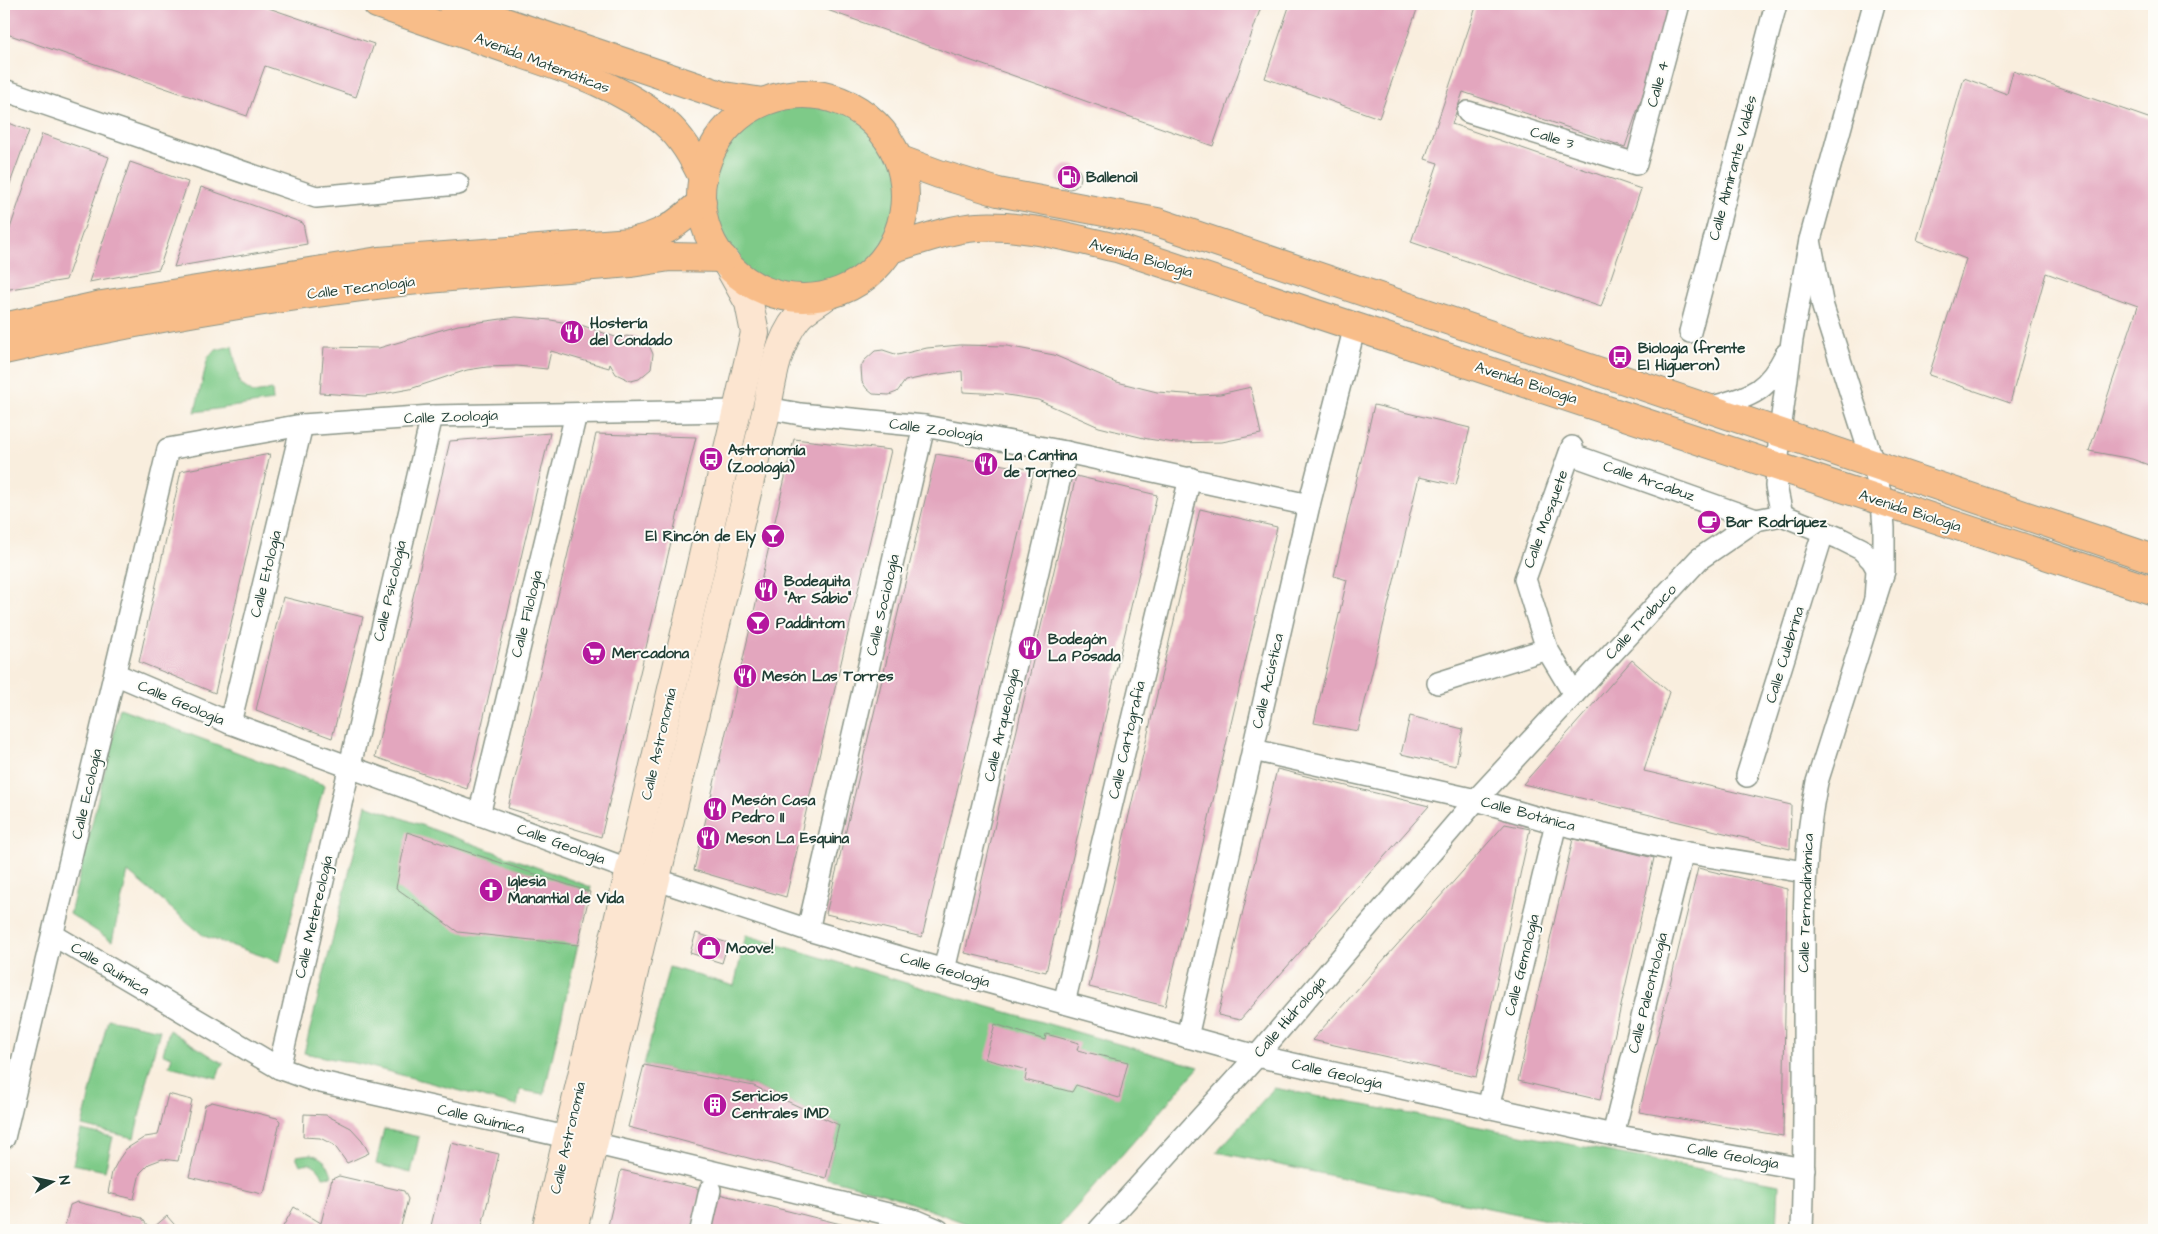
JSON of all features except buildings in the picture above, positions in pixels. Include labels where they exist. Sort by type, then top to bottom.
[{"type":"main road","name":"Avenida Matemáticas","points":[[377,4],[569,70],[622,94],[664,122],[678,136],[691,154],[702,190],[708,232],[724,260],[739,275],[754,286],[771,293],[789,297],[808,298],[826,296],[839,292],[863,279],[883,260],[891,249]]},
{"type":"main road","name":"Avenida Matemáticas","points":[[452,4],[724,96],[763,102]]},
{"type":"main road","points":[[702,190],[712,152],[730,125],[745,112],[763,102],[780,97],[816,94],[851,105],[866,115],[890,142],[903,174],[905,205],[900,228],[891,249]]},
{"type":"main road","name":"Avenida Biología","points":[[898,159],[998,192],[1157,222],[1780,431],[1874,466],[2154,559]]},
{"type":"main road","name":"Calle Tecnología","points":[[4,327],[102,305],[379,261],[630,242],[652,238],[668,229],[702,190]]},
{"type":"main road","name":"Avenida Biología","points":[[891,249],[946,232],[976,227],[1021,228],[1117,248],[1776,466],[1883,515],[2025,548],[2154,591]]},
{"type":"main road","name":"Calle Tecnología","points":[[4,350],[109,327],[225,306],[384,284],[631,263],[670,257],[724,260]]},
{"type":"main road","points":[[2025,548],[2154,604]]},
{"type":"street","name":"Calle 4","points":[[1636,164],[1680,4]]},
{"type":"street","name":"Calle Almirante Valdés","points":[[1690,332],[1776,4]]},
{"type":"street","points":[[1874,4],[1810,240],[1792,340],[1776,466],[1776,486],[1782,515],[1861,549],[1872,560],[1877,569],[1878,577],[1876,600]]},
{"type":"street","points":[[4,90],[316,197],[458,184]]},
{"type":"street","name":"Calle 3","points":[[1468,112],[1636,164]]},
{"type":"street","name":"Calle Termodinámica","points":[[1802,1230],[1804,1169],[1804,872],[1809,817],[1817,782],[1884,571],[1883,515],[1874,466],[1823,306],[1810,240]]},
{"type":"street","name":"Calle Astronomía","points":[[573,1230],[581,1141],[630,869],[755,333],[749,303],[724,260]]},
{"type":"street","name":"Calle Astronomía","points":[[546,1230],[581,1141],[655,879],[767,408],[773,370],[790,329],[799,316],[826,296]]},
{"type":"street","name":"Calle Acústica","points":[[1187,1037],[1309,505],[1355,326]]},
{"type":"street","points":[[1709,408],[1740,399],[1766,386],[1777,372],[1792,340]]},
{"type":"street","name":"Calle Zoología","points":[[767,408],[800,414],[924,426],[1066,452],[1309,505]]},
{"type":"street","name":"Calle Zoología","points":[[168,449],[302,425],[432,416],[737,411]]},
{"type":"street","name":"Calle Filología","points":[[479,815],[576,414]]},
{"type":"street","name":"Calle Psicología","points":[[349,766],[432,416]]},
{"type":"street","name":"Calle Etología","points":[[230,723],[302,425]]},
{"type":"street","name":"Calle Sociología","points":[[808,930],[924,426]]},
{"type":"street","name":"Calle Ecología","points":[[4,1138],[168,449]]},
{"type":"street","name":"Calle Arcabuz","points":[[1571,450],[1756,520]]},
{"type":"street","name":"Calle Mosquete","points":[[1571,450],[1525,579],[1547,649],[1574,694]]},
{"type":"street","name":"Calle Arqueología","points":[[944,970],[1066,452]]},
{"type":"street","name":"Calle Cartografía","points":[[1064,1002],[1190,478]]},
{"type":"street","name":"Calle Trabuco","points":[[1476,800],[1699,558],[1756,520],[1782,515]]},
{"type":"street","points":[[1831,535],[1883,515]]},
{"type":"street","name":"Calle Culebrina","points":[[1747,776],[1831,535]]},
{"type":"street","points":[[1438,683],[1547,649]]},
{"type":"street","name":"Calle Geología","points":[[115,674],[230,723],[655,879],[808,930],[944,970],[1257,1056],[1613,1135],[1804,1169]]},
{"type":"street","name":"Calle Botánica","points":[[1253,750],[1476,800],[1556,823],[1683,852],[1804,872]]},
{"type":"street","name":"Calle Metereología","points":[[278,1068],[349,766]]},
{"type":"street","name":"Calle Hidrología","points":[[1099,1230],[1257,1056],[1476,800]]},
{"type":"street","name":"Calle Gemología","points":[[1488,1108],[1556,823]]},
{"type":"street","name":"Calle Paleontología","points":[[1613,1135],[1683,852]]},
{"type":"street","name":"Calle Química","points":[[53,935],[278,1068],[312,1080],[581,1141],[917,1221],[938,1230]]},
{"type":"street","points":[[701,1230],[710,1190]]},
{"type":"green space","points":[[794,95],[814,95],[843,102],[876,124],[898,157],[905,186],[905,206],[898,235],[876,268],[843,290],[814,297],[794,297],[765,290],[732,268],[710,235],[703,206],[703,186],[710,157],[732,124],[765,102]]},
{"type":"green space","points":[[232,346],[240,384],[253,393],[272,390],[273,401],[195,412],[208,357],[216,350]]},
{"type":"green space","points":[[120,708],[324,785],[280,962],[204,936],[128,872],[112,941],[70,914]]},
{"type":"green space","points":[[366,805],[591,887],[544,1094],[520,1090],[517,1106],[364,1065],[304,1053]]},
{"type":"green space","points":[[746,935],[1199,1067],[1056,1230],[984,1230],[886,1194],[826,1178],[839,1124],[754,1086],[644,1065],[669,967],[734,986]]},
{"type":"green space","points":[[108,1019],[160,1030],[153,1056],[151,1056],[153,1057],[145,1083],[147,1084],[134,1138],[82,1126]]},
{"type":"green space","points":[[169,1030],[224,1064],[220,1068],[217,1078],[169,1066],[172,1057],[163,1054]]},
{"type":"green space","points":[[1274,1088],[1779,1184],[1777,1230],[1595,1230],[1217,1152]]},
{"type":"green space","points":[[384,1129],[419,1137],[411,1173],[376,1164]]},
{"type":"green space","points":[[81,1130],[113,1137],[105,1171],[73,1164]]},
{"type":"green space","points":[[311,1154],[325,1162],[332,1176],[323,1177],[314,1165],[300,1165],[296,1156]]},
{"type":"place","name":"Ballenoil","points":[[1069,177]]},
{"type":"place","name":"Hostería del Condado","points":[[572,332]]},
{"type":"place","name":"Biologia (frente El Higueron)","points":[[1620,357]]},
{"type":"place","name":"Astronomía (Zoología)","points":[[711,459]]},
{"type":"place","name":"La Cantina de Torneo","points":[[986,464]]},
{"type":"place","name":"Bar Rodríguez","points":[[1709,522]]},
{"type":"place","name":"El Rincón de Ely","points":[[773,536]]},
{"type":"place","name":"Bodeguita \"Ar Sabio\"","points":[[766,590]]},
{"type":"place","name":"Paddintom","points":[[758,623]]},
{"type":"place","name":"Bodegón La Posada","points":[[1030,648]]},
{"type":"place","name":"Mercadona","points":[[594,653]]},
{"type":"place","name":"Mesón Las Torres","points":[[745,676]]},
{"type":"place","name":"Mesón Casa Pedro II","points":[[715,809]]},
{"type":"place","name":"Meson La Esquina","points":[[708,838]]},
{"type":"place","name":"Iglesia Manantial de Vida","points":[[491,890]]},
{"type":"place","name":"Moove!","points":[[709,948]]},
{"type":"place","name":"Sericios Centrales IMD","points":[[715,1105]]}]
